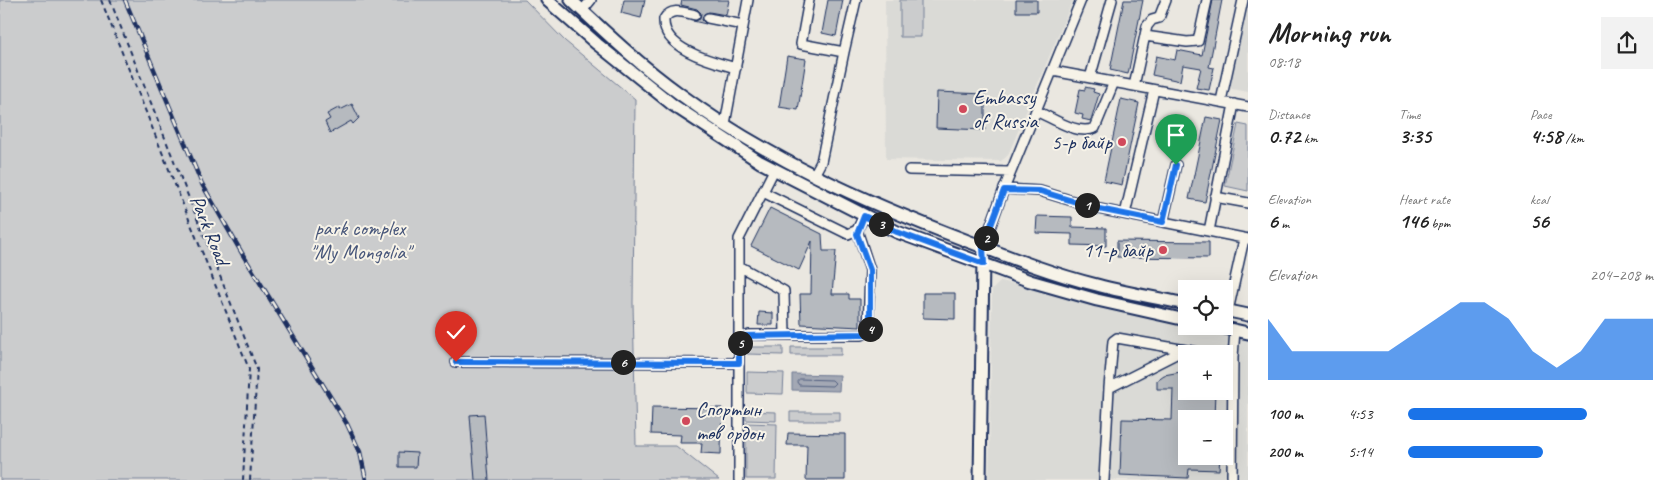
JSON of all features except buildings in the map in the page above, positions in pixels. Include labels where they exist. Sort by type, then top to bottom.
[{"type":"main road","points":[[548,0],[597,44],[673,105],[774,170],[864,216],[897,232],[1030,281],[1097,300],[1178,318]]},
{"type":"main road","points":[[571,0],[680,94],[768,152],[814,175],[904,217],[1036,267],[1098,286],[1178,302]]},
{"type":"main road","points":[[980,480],[983,247]]},
{"type":"main road","points":[[1233,312],[1248,315]]},
{"type":"main road","points":[[1235,330],[1248,333]]},
{"type":"street","points":[[582,11],[591,0]]},
{"type":"street","points":[[725,124],[748,0]]},
{"type":"street","points":[[809,0],[801,44],[844,52]]},
{"type":"street","points":[[814,175],[821,162],[856,0]]},
{"type":"street","points":[[983,247],[1011,172],[1081,0]]},
{"type":"street","points":[[1090,78],[1112,0]]},
{"type":"street","points":[[1134,86],[1147,26],[1152,20],[1159,18],[1166,0]]},
{"type":"street","points":[[1145,36],[1187,42],[1198,41],[1207,0]]},
{"type":"street","points":[[1221,101],[1243,0]]},
{"type":"street","points":[[694,15],[678,10],[667,15],[664,23],[667,33],[681,47],[699,58],[736,68]]},
{"type":"street","points":[[708,18],[743,25]]},
{"type":"street","points":[[1052,71],[1248,107]]},
{"type":"street","points":[[1036,110],[1078,130],[1090,130],[1095,128],[1114,82]]},
{"type":"street","points":[[1125,214],[1154,90]]},
{"type":"street","points":[[1208,231],[1234,104]]},
{"type":"street","points":[[1163,222],[1176,165]]},
{"type":"street","points":[[739,480],[739,239],[774,170]]},
{"type":"street","points":[[909,170],[1011,172]]},
{"type":"street","points":[[1004,190],[1040,191],[1125,214],[1246,239],[1233,285]]},
{"type":"street","points":[[763,192],[846,233],[851,234],[857,230],[864,216]]},
{"type":"street","points":[[1215,197],[1248,203]]},
{"type":"street","points":[[739,346],[745,336],[862,335],[868,332],[870,270],[857,230]]},
{"type":"street","points":[[739,266],[784,291],[785,335]]},
{"type":"street","points":[[1231,345],[1235,330]]},
{"type":"street","points":[[1104,480],[1113,342],[1117,338],[1178,349]]},
{"type":"street","points":[[1109,388],[1178,353]]},
{"type":"street","points":[[456,362],[739,363]]},
{"type":"street","points":[[1229,400],[1232,480]]},
{"type":"path","name":"Park Road","points":[[101,0],[249,369],[243,480]]},
{"type":"path","points":[[110,0],[257,369],[250,480]]},
{"type":"shaded area","name":"Embassy of Russia","points":[[885,0],[1073,0],[1008,155],[1001,161],[886,159]]},
{"type":"shaded area","points":[[1241,0],[1248,0],[1248,92],[1222,87]]},
{"type":"shaded area","points":[[1001,281],[1178,321],[1178,335],[1233,334],[1248,338],[1248,480],[989,480],[992,290]]},
{"type":"green space","name":"park complex \"My Mongolia\"","points":[[0,0],[525,0],[565,41],[635,99],[633,303],[636,446],[676,446],[719,480],[0,480]]},
{"type":"green space","points":[[900,0],[921,0],[921,37],[900,37]]},
{"type":"green space","points":[[1238,124],[1248,126],[1248,191],[1225,186]]},
{"type":"green space","points":[[747,347],[783,347],[783,355],[747,354]]},
{"type":"green space","points":[[791,347],[841,347],[841,355],[791,355]]},
{"type":"green space","points":[[747,372],[784,373],[783,394],[747,393]]},
{"type":"green space","points":[[746,411],[776,412],[776,421],[746,420]]},
{"type":"green space","points":[[790,412],[840,412],[840,421],[790,421]]},
{"type":"green space","points":[[746,423],[777,424],[776,479],[746,479]]},
{"type":"water","points":[[792,374],[840,375],[839,391],[792,390]]},
{"type":"railway","points":[[125,0],[202,184],[243,255],[347,424],[360,452],[366,480]]},
{"type":"place","name":"Embassy of Russia","points":[[963,109]]},
{"type":"place","name":"5-р байр","points":[[1122,142]]},
{"type":"place","name":"11-р байр","points":[[1163,250]]},
{"type":"place","name":"Спортын төв ордон","points":[[686,421]]},
{"type":"route","points":[[456,362],[739,363],[739,346],[743,338],[749,335],[866,334],[870,329],[870,270],[857,234],[864,216],[897,232],[984,264],[983,247],[1004,190],[1040,191],[1099,209],[1163,222],[1176,165]]}]
